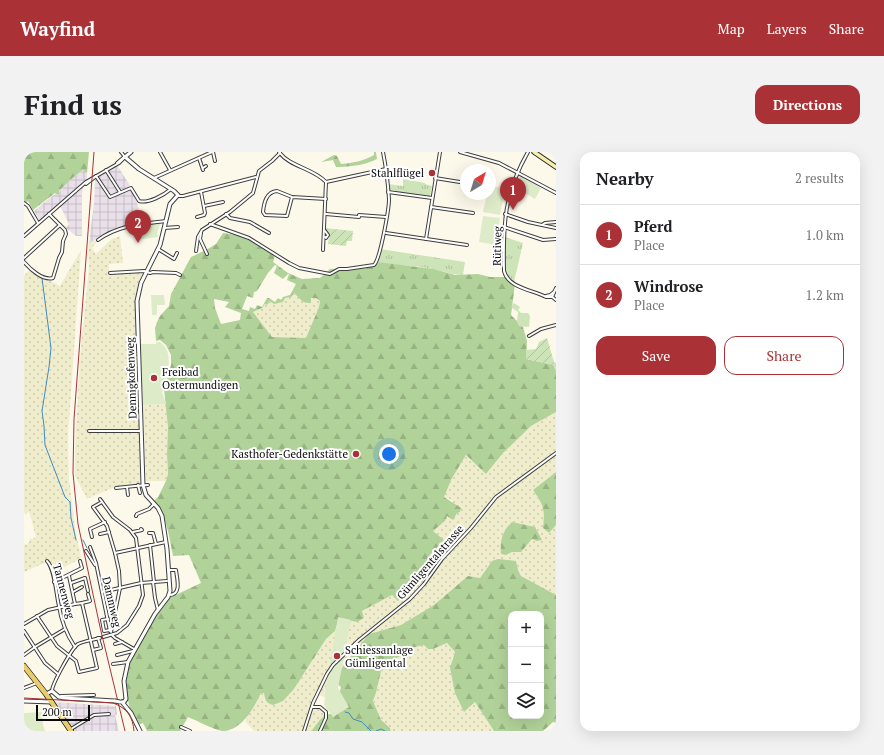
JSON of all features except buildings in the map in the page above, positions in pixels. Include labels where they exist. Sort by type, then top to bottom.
[{"type":"main road","points":[[534,152],[556,167]]},
{"type":"main road","points":[[24,666],[38,682],[70,730]]},
{"type":"street","points":[[121,152],[139,169],[171,189],[178,196],[219,188],[237,181],[256,177]]},
{"type":"street","points":[[24,236],[84,184],[124,159],[131,152]]},
{"type":"street","points":[[160,152],[170,170]]},
{"type":"street","points":[[153,178],[213,152],[215,161]]},
{"type":"street","points":[[196,251],[198,237],[201,231],[253,193],[256,177],[260,170],[272,161],[279,152],[289,161],[298,164],[321,177],[326,182],[323,250]]},
{"type":"street","points":[[210,224],[248,238],[299,268],[330,274],[339,269],[347,270],[372,266],[377,262],[389,201],[384,152]]},
{"type":"street","points":[[426,239],[440,152]]},
{"type":"street","points":[[460,152],[493,161],[556,193]]},
{"type":"street","name":"Rütiweg","points":[[528,152],[517,172],[509,192],[504,227],[504,271],[506,277],[512,283],[548,298],[551,296],[556,300]]},
{"type":"street","points":[[199,158],[203,169],[206,166]]},
{"type":"street","points":[[326,182],[386,169]]},
{"type":"street","points":[[106,170],[121,193]]},
{"type":"street","points":[[96,176],[110,197],[132,188],[139,201],[143,202],[166,193],[171,189]]},
{"type":"street","points":[[435,178],[460,182]]},
{"type":"street","points":[[292,197],[287,216],[265,215],[263,212],[266,197],[270,193],[277,191],[292,197],[326,199]]},
{"type":"street","points":[[197,217],[205,214],[201,192]]},
{"type":"street","points":[[388,192],[432,198]]},
{"type":"street","name":"Dennigkofenweg","points":[[169,595],[169,570],[161,515],[146,495],[143,485],[138,297],[139,286],[158,249],[170,203],[178,196]]},
{"type":"street","points":[[204,206],[223,202]]},
{"type":"street","points":[[24,203],[28,206],[38,223]]},
{"type":"street","points":[[431,207],[473,213]]},
{"type":"street","points":[[24,262],[32,270],[49,279],[53,278],[62,252],[62,242],[66,234],[65,230],[49,214]]},
{"type":"street","points":[[226,214],[230,218],[250,222],[269,233]]},
{"type":"street","points":[[325,214],[359,217],[359,214],[386,217]]},
{"type":"street","points":[[505,214],[528,222],[556,228]]},
{"type":"street","points":[[98,240],[109,233],[128,226],[166,220]]},
{"type":"street","points":[[216,221],[217,227]]},
{"type":"street","points":[[542,225],[545,222],[556,222]]},
{"type":"street","points":[[24,258],[60,225]]},
{"type":"street","points":[[504,227],[543,240],[556,239]]},
{"type":"street","points":[[164,228],[178,228]]},
{"type":"street","points":[[201,231],[200,239],[207,254]]},
{"type":"street","points":[[386,233],[468,245]]},
{"type":"street","points":[[158,249],[174,259],[177,253]]},
{"type":"street","points":[[110,272],[176,273],[180,275]]},
{"type":"street","points":[[551,296],[556,289]]},
{"type":"street","points":[[529,336],[539,330],[556,325]]},
{"type":"street","points":[[89,431],[142,431]]},
{"type":"street","name":"Gümligentalstrasse","points":[[304,731],[313,703],[327,674],[338,660],[359,640],[384,619],[403,606],[414,595],[424,584],[433,570],[496,497],[556,453]]},
{"type":"street","points":[[138,485],[140,493]]},
{"type":"street","points":[[116,488],[148,485]]},
{"type":"street","points":[[127,487],[128,495]]},
{"type":"street","points":[[100,499],[116,520],[133,532],[136,538],[143,595],[137,609],[125,627],[111,632],[103,637]]},
{"type":"street","points":[[102,502],[93,507],[105,522],[119,571],[120,588],[111,632]]},
{"type":"street","points":[[136,516],[137,514],[149,509],[154,504]]},
{"type":"street","points":[[92,538],[90,529],[105,522]]},
{"type":"street","points":[[133,532],[142,530],[141,529]]},
{"type":"street","points":[[100,534],[109,532]]},
{"type":"street","points":[[149,533],[153,533],[156,544]]},
{"type":"street","points":[[115,553],[166,542]]},
{"type":"street","points":[[150,545],[154,582],[154,598],[158,610]]},
{"type":"street","name":"Dammweg","points":[[90,547],[111,632],[133,650]]},
{"type":"street","points":[[86,550],[96,567]]},
{"type":"street","name":"Tannenweg","points":[[47,561],[52,570],[59,608],[66,629],[76,647]]},
{"type":"street","points":[[54,582],[69,576],[82,568],[80,561]]},
{"type":"street","points":[[52,691],[64,698],[124,702],[126,699],[124,681],[128,662],[133,650],[169,595],[177,592],[178,586],[176,570],[169,570]]},
{"type":"street","points":[[69,576],[75,604]]},
{"type":"street","points":[[24,624],[48,610],[90,601],[85,578],[71,583]]},
{"type":"street","points":[[102,592],[141,584],[167,581]]},
{"type":"street","points":[[73,592],[82,587]]},
{"type":"street","points":[[37,616],[50,638],[59,648],[76,661],[79,672],[97,668],[82,603]]},
{"type":"street","points":[[108,619],[102,620],[104,631],[111,632]]},
{"type":"street","points":[[24,655],[66,629]]},
{"type":"street","points":[[24,631],[45,664],[58,674]]},
{"type":"street","points":[[52,691],[52,686],[58,674],[76,647],[80,644],[99,638],[101,648],[93,650]]},
{"type":"street","points":[[115,644],[122,642]]},
{"type":"street","points":[[117,655],[133,650]]},
{"type":"street","points":[[118,659],[119,663]]},
{"type":"street","points":[[113,664],[128,662]]},
{"type":"street","points":[[24,688],[38,682]]},
{"type":"street","points":[[46,694],[52,691]]},
{"type":"street","points":[[60,697],[94,695]]},
{"type":"street","points":[[24,701],[52,702]]},
{"type":"street","points":[[121,702],[133,716],[140,731]]},
{"type":"street","points":[[312,707],[322,707],[326,714],[326,718],[320,731]]},
{"type":"street","points":[[70,730],[94,715],[109,714]]},
{"type":"street","points":[[181,727],[190,731]]},
{"type":"shaded area","points":[[117,165],[131,187],[142,223],[127,225],[89,243],[94,203],[95,179]]},
{"type":"shaded area","points":[[84,170],[87,173],[87,180],[86,185],[83,187],[82,195],[82,236],[76,236],[66,228],[69,224],[59,204],[40,220],[34,211],[56,193],[58,195],[69,180]]},
{"type":"shaded area","points":[[120,236],[123,263],[109,264],[109,273],[144,273],[140,282],[137,296],[142,484],[115,487],[87,499],[75,476],[75,448],[80,358],[89,267],[89,243],[99,239],[92,248],[96,254],[112,239]]},
{"type":"shaded area","points":[[81,250],[68,436],[69,479],[75,527],[81,558],[54,573],[49,561],[24,572],[24,543],[26,545],[30,541],[29,539],[36,537],[29,512],[25,514],[24,511],[24,276],[29,270],[60,286]]},
{"type":"shaded area","points":[[294,293],[301,299],[316,298],[320,301],[306,338],[272,337],[253,312],[262,308],[265,304],[271,301],[274,304]]},
{"type":"shaded area","points":[[166,404],[168,427],[168,474],[166,481],[146,481],[143,405]]},
{"type":"shaded area","points":[[556,412],[556,472],[533,490],[542,504],[545,513],[543,528],[549,533],[556,525],[556,595],[521,576],[518,570],[492,561],[480,578],[401,625],[369,634],[336,685],[325,689],[324,697],[317,694],[312,709],[319,707],[325,712],[326,715],[311,731],[254,731],[245,721],[261,693],[264,693],[265,700],[283,701],[294,689],[326,639],[335,631],[339,618],[364,618],[362,611],[392,595],[420,573],[430,555],[444,541],[433,531],[445,521],[453,501],[444,497],[445,493],[466,455],[486,474],[503,453],[531,426]]},
{"type":"shaded area","points":[[447,643],[455,652],[452,659],[464,712],[475,702],[494,731],[391,731],[389,727],[381,721],[373,701],[382,667],[415,647],[424,644],[433,649]]},
{"type":"shaded area","points":[[54,702],[116,706],[117,715],[115,715],[119,731],[73,731]]},
{"type":"green space","points":[[24,152],[89,152],[87,173],[83,170],[59,191],[58,195],[55,193],[33,210],[28,201],[26,203],[24,202]]},
{"type":"green space","points":[[374,152],[376,152],[377,159],[368,163],[346,167],[336,167],[333,160],[321,162],[334,155],[337,156],[341,164],[354,162],[374,155]]},
{"type":"green space","points":[[520,176],[541,188],[535,199],[518,189],[513,189]]},
{"type":"green space","points":[[403,179],[425,183],[432,186],[430,197],[389,190],[388,184],[403,186]]},
{"type":"green space","points":[[496,187],[505,188],[500,215],[483,212],[486,200],[496,200]]},
{"type":"green space","points":[[483,216],[500,218],[496,245],[479,242]]},
{"type":"green space","points":[[162,222],[157,233],[158,237],[136,240],[134,227],[130,226]]},
{"type":"green space","points":[[325,228],[353,231],[352,241],[347,241],[346,246],[328,244],[329,235]]},
{"type":"green space","points":[[223,233],[237,235],[256,244],[275,256],[273,262],[288,273],[302,279],[320,278],[330,269],[372,266],[377,262],[434,269],[455,275],[478,274],[490,277],[506,277],[515,284],[511,315],[523,327],[527,341],[526,359],[554,365],[556,372],[556,412],[531,426],[503,453],[486,474],[466,455],[451,480],[444,497],[461,508],[460,512],[457,513],[453,520],[447,516],[445,521],[433,531],[444,540],[430,555],[420,573],[404,595],[398,601],[392,595],[362,611],[364,618],[357,622],[339,618],[335,631],[326,639],[294,689],[283,701],[273,705],[266,701],[264,693],[261,693],[251,711],[241,723],[229,730],[218,730],[188,717],[180,731],[147,731],[143,723],[138,725],[129,705],[124,681],[129,659],[153,617],[167,599],[201,583],[189,555],[173,556],[165,520],[154,501],[158,497],[168,474],[168,427],[164,389],[171,365],[171,355],[166,345],[160,340],[156,341],[155,328],[160,316],[169,306],[171,294],[191,257],[216,244]],"holes":[[[275,265],[277,266],[274,273],[283,279],[289,274],[287,280],[296,284],[290,295],[283,297],[281,300],[278,298],[275,302],[267,298],[262,307],[257,305],[255,309],[250,307],[249,311],[242,309],[247,296],[253,298],[254,292],[257,291],[268,273]],[[294,293],[305,303],[311,303],[311,298],[316,298],[320,301],[306,338],[272,337],[253,312],[262,308],[265,304],[267,305],[270,301],[274,304],[283,302],[285,298],[291,297]],[[214,299],[229,302],[225,307],[241,313],[240,320],[221,324],[215,308]]]},
{"type":"green space","points":[[505,237],[523,243],[514,282],[507,279],[505,263]]},
{"type":"green space","points":[[380,249],[465,262],[463,275],[426,268],[377,262]]},
{"type":"green space","points":[[151,295],[164,295],[165,305],[157,305],[157,315],[152,315]]},
{"type":"green space","points":[[514,303],[520,307],[518,310],[521,313],[528,313],[530,316],[529,327],[519,326],[517,322],[518,312],[511,307]]},
{"type":"green space","points":[[547,338],[554,362],[556,363],[556,372],[553,365],[526,359],[526,350],[536,349],[539,342]]},
{"type":"green space","name":"Freibad Ostermundigen","points":[[156,342],[160,342],[165,347],[169,357],[168,370],[162,392],[166,404],[143,405],[140,344],[156,344]]},
{"type":"green space","points":[[556,472],[556,525],[549,533],[543,528],[543,508],[533,490]]},
{"type":"green space","points":[[512,522],[535,527],[542,540],[537,541],[532,539],[521,552],[512,552],[506,555],[501,554],[502,536]]},
{"type":"green space","points":[[498,559],[516,561],[521,576],[556,595],[556,723],[553,722],[543,731],[494,731],[475,702],[464,712],[455,693],[450,668],[455,652],[447,643],[433,649],[428,649],[424,645],[415,647],[382,667],[373,701],[381,720],[389,727],[391,731],[311,731],[322,717],[331,714],[338,699],[341,687],[336,683],[340,670],[369,634],[401,625],[434,605],[468,576],[480,578],[492,561]]},
{"type":"green space","name":"Schiessanlage Gümligental","points":[[338,617],[351,620],[338,688],[349,707],[333,717],[324,705],[324,697]]},
{"type":"green space","points":[[42,712],[45,731],[24,731],[24,713]]},
{"type":"waterway","points":[[42,278],[51,348],[42,411],[45,445],[65,497],[70,502],[71,518],[76,540]]},
{"type":"waterway","points":[[83,540],[87,548]]},
{"type":"waterway","points":[[345,712],[349,713],[353,719],[362,722],[371,731]]},
{"type":"waterway","points":[[376,731],[381,729],[385,731]]},
{"type":"tram line","points":[[24,698],[113,703],[126,710],[131,717],[134,731]]},
{"type":"railway","points":[[94,152],[74,419],[73,473],[78,524],[100,627],[125,731]]},
{"type":"place","name":"Stahlflügel","points":[[432,173]]},
{"type":"place","name":"Pferd","points":[[513,210]]},
{"type":"place","name":"Windrose","points":[[138,243]]},
{"type":"place","name":"Freibad Ostermundigen","points":[[154,378]]},
{"type":"place","name":"Kasthofer-Gedenkstätte","points":[[356,454]]},
{"type":"place","name":"Schiessanlage Gümligental","points":[[337,656]]}]
